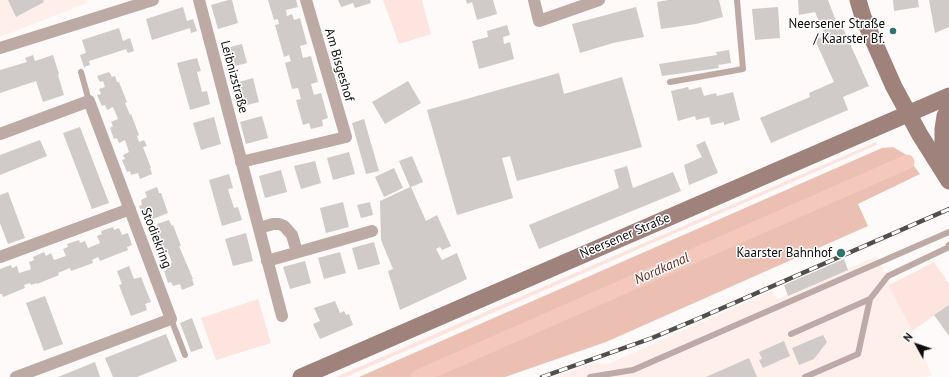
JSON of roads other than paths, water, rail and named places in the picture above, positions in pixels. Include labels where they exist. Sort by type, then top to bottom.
[{"type":"main road","points":[[858,0],[863,17],[894,87],[908,114],[920,135],[944,159]]},
{"type":"main road","name":"Neersener Straße","points":[[301,377],[949,96]]},
{"type":"main road","points":[[949,109],[943,129],[944,159],[949,181]]},
{"type":"street","points":[[0,48],[153,0]]},
{"type":"street","name":"Leibnizstraße","points":[[199,0],[282,316]]},
{"type":"street","name":"Am Bisgeshof","points":[[241,162],[346,137],[306,0]]},
{"type":"street","points":[[534,0],[540,21],[599,0]]},
{"type":"street","points":[[0,134],[89,101]]},
{"type":"street","name":"Stodiekring","points":[[89,101],[171,319]]},
{"type":"street","points":[[0,257],[130,209]]},
{"type":"street","points":[[259,228],[273,224],[284,226],[292,235],[297,252]]},
{"type":"street","points":[[267,261],[372,232]]},
{"type":"street","points":[[16,377],[171,319]]},
{"type":"lane","points":[[670,82],[743,69],[737,0]]},
{"type":"lane","points":[[81,72],[89,101]]},
{"type":"lane","points":[[590,377],[632,370],[949,232]]},
{"type":"lane","points":[[805,377],[858,354],[870,299],[888,276],[947,248],[949,245]]},
{"type":"lane","points":[[791,334],[870,299]]},
{"type":"lane","points":[[171,319],[185,354]]},
{"type":"waterway","name":"Nordkanal","points":[[418,377],[907,162]]},
{"type":"railway","points":[[542,377],[652,338],[949,209]]},
{"type":"place","name":"Neersener Straße / Kaarster Bf.","points":[[893,31]]},
{"type":"place","name":"Kaarster Bahnhof","points":[[841,253]]}]
